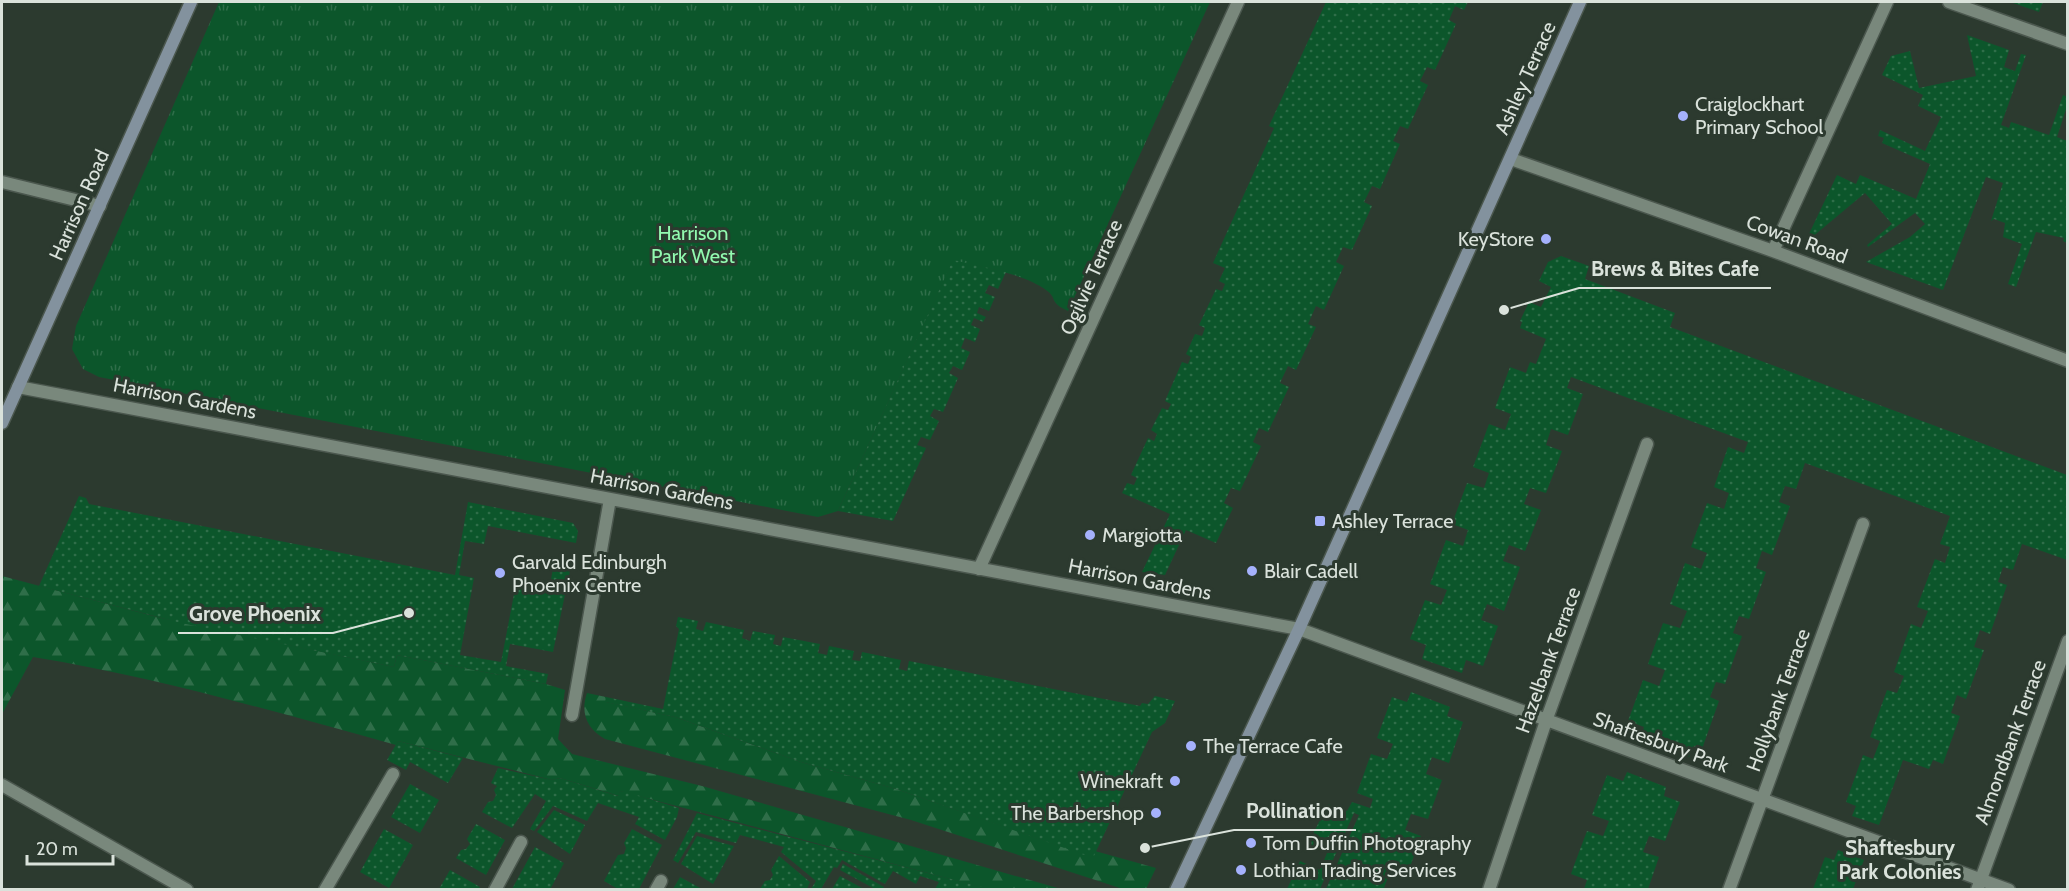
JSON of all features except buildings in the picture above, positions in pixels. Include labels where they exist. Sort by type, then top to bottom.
[{"type":"street","name":"Harrison Road","points":[[2,423],[191,2]]},
{"type":"street","name":"Ogilvie Terrace","points":[[979,569],[1238,2]]},
{"type":"street","name":"Ashley Terrace","points":[[1176,890],[1299,629],[1580,2]]},
{"type":"street","points":[[1773,251],[1887,2]]},
{"type":"street","points":[[1949,2],[2067,44]]},
{"type":"street","name":"Cowan Road","points":[[1511,159],[1773,251],[2067,361]]},
{"type":"street","points":[[2,182],[100,206]]},
{"type":"street","name":"Harrison Gardens","points":[[18,387],[1299,629]]},
{"type":"street","name":"Hazelbank Terrace","points":[[1489,890],[1546,721],[1647,444]]},
{"type":"street","points":[[572,715],[610,499]]},
{"type":"street","name":"Hollybank Terrace","points":[[1729,890],[1863,524]]},
{"type":"street","name":"Shaftesbury Park","points":[[1299,629],[1979,884],[2009,890]]},
{"type":"street","name":"Almondbank Terrace","points":[[1979,884],[2067,641]]},
{"type":"street","points":[[325,890],[393,774]]},
{"type":"street","points":[[2,785],[187,890]]},
{"type":"street","points":[[495,890],[521,842]]},
{"type":"green space","name":"Harrison Park West","points":[[219,2],[1210,2],[1068,311],[1055,303],[1052,295],[1046,290],[1026,279],[953,261],[838,511],[818,517],[99,377],[83,369],[72,349],[76,326]]},
{"type":"green space","points":[[1326,2],[1468,2],[1464,10],[1455,6],[1449,20],[1456,24],[1435,70],[1427,67],[1420,81],[1428,85],[1408,129],[1400,126],[1393,141],[1400,144],[1380,189],[1372,186],[1364,202],[1372,206],[1352,250],[1343,247],[1336,262],[1344,266],[1324,310],[1316,306],[1308,324],[1316,327],[1296,370],[1288,366],[1280,383],[1289,387],[1268,432],[1259,428],[1253,442],[1261,446],[1240,491],[1231,488],[1224,503],[1233,508],[1216,543],[1186,530],[1165,575],[1142,572],[1170,514],[1122,493],[1127,483],[1134,485],[1137,478],[1131,475],[1148,438],[1154,441],[1157,434],[1151,430],[1162,408],[1168,410],[1171,404],[1165,401],[1182,362],[1188,364],[1191,357],[1186,354],[1195,334],[1202,336],[1205,328],[1199,325],[1216,289],[1222,291],[1225,284],[1219,281],[1225,268],[1213,263],[1274,128],[1269,126]]},
{"type":"green space","points":[[2010,2],[2043,2],[2039,12]]},
{"type":"green space","points":[[1967,35],[2009,50],[2004,67],[2015,71],[2021,54],[2026,55],[2001,125],[2009,128],[2011,122],[2049,135],[2063,95],[2067,97],[2067,106],[2057,137],[2067,141],[2067,243],[2063,241],[2064,238],[2036,232],[2016,287],[2008,284],[2022,244],[2003,237],[2005,223],[1994,219],[1991,221],[2003,183],[1986,177],[1943,290],[1866,262],[1910,237],[1925,224],[1915,213],[1868,247],[1867,245],[1892,224],[1865,193],[1811,238],[1808,236],[1837,175],[1856,184],[1860,175],[1916,199],[1930,164],[1882,143],[1884,138],[1878,136],[1880,130],[1925,151],[1941,117],[1918,106],[1923,95],[1882,75],[1891,56],[1910,51],[1919,88],[1976,76]]},
{"type":"green space","points":[[1561,256],[1589,266],[1585,279],[1675,313],[1670,327],[2067,475],[2067,560],[2022,544],[2013,570],[2003,567],[1998,582],[2007,585],[1990,634],[1980,630],[1974,647],[1984,650],[1966,699],[1957,695],[1951,713],[1960,716],[1943,764],[1933,760],[1929,769],[1903,760],[1879,825],[1852,816],[1856,806],[1846,802],[1863,755],[1873,759],[1880,741],[1870,737],[1887,690],[1897,693],[1904,676],[1894,672],[1911,624],[1921,628],[1928,611],[1917,607],[1935,559],[1945,563],[1950,547],[1940,544],[1950,516],[1805,463],[1796,489],[1785,486],[1779,502],[1790,506],[1772,555],[1762,551],[1756,568],[1766,572],[1749,619],[1739,616],[1733,633],[1742,636],[1725,684],[1716,682],[1710,697],[1719,701],[1702,749],[1693,746],[1689,757],[1640,739],[1644,727],[1628,721],[1643,680],[1659,686],[1665,670],[1648,664],[1663,623],[1680,628],[1687,611],[1670,604],[1685,563],[1701,569],[1707,553],[1691,547],[1707,503],[1724,509],[1729,493],[1714,487],[1728,447],[1744,453],[1748,442],[1571,377],[1567,388],[1583,394],[1568,435],[1551,429],[1546,445],[1562,451],[1546,493],[1530,488],[1524,504],[1541,510],[1525,551],[1509,545],[1503,561],[1520,567],[1504,611],[1487,604],[1481,620],[1498,626],[1483,666],[1466,660],[1462,673],[1422,659],[1426,645],[1410,639],[1425,600],[1441,605],[1447,590],[1430,584],[1446,540],[1463,546],[1468,530],[1452,524],[1467,483],[1484,488],[1489,473],[1473,467],[1489,424],[1505,430],[1511,414],[1495,408],[1510,367],[1526,373],[1530,362],[1536,364],[1546,339],[1520,328],[1522,322],[1520,321],[1529,302],[1541,307],[1551,287],[1539,281],[1548,262]]},
{"type":"green space","points":[[953,260],[1006,272],[998,289],[989,285],[985,293],[995,297],[989,311],[979,307],[977,313],[986,317],[983,322],[974,318],[971,325],[980,329],[975,342],[965,338],[961,348],[970,352],[962,370],[953,366],[949,373],[958,378],[943,412],[934,409],[930,416],[939,421],[930,440],[921,437],[917,445],[926,448],[893,521],[838,511]]},
{"type":"green space","points":[[79,496],[86,498],[89,504],[455,575],[468,502],[573,523],[578,531],[576,543],[488,526],[484,544],[465,541],[459,575],[474,578],[460,655],[501,662],[516,584],[549,590],[555,558],[572,561],[553,652],[510,644],[506,666],[548,674],[546,684],[397,655],[394,667],[181,623],[39,586]]},
{"type":"green space","points":[[2,576],[157,617],[394,667],[397,655],[546,684],[565,690],[558,739],[572,754],[702,786],[1061,889],[988,889],[620,791],[619,796],[560,778],[552,780],[398,741],[396,745],[170,685],[33,657],[2,714]]},
{"type":"green space","points":[[678,617],[698,621],[696,629],[703,631],[706,622],[744,630],[742,638],[750,641],[753,631],[775,635],[773,644],[781,646],[783,637],[820,644],[818,653],[827,655],[829,646],[854,651],[852,660],[860,661],[862,652],[901,660],[899,669],[907,671],[909,661],[1140,706],[1142,703],[1148,704],[1155,696],[1175,701],[1165,723],[1152,732],[1093,858],[896,789],[801,762],[675,717],[605,702],[606,697],[663,709],[679,629],[676,626]]},
{"type":"green space","points":[[1411,692],[1450,707],[1447,716],[1463,722],[1449,763],[1432,757],[1426,774],[1442,780],[1428,819],[1411,814],[1405,830],[1421,836],[1406,878],[1390,872],[1384,888],[1388,889],[1326,889],[1359,815],[1354,813],[1320,889],[1287,889],[1300,861],[1320,870],[1327,853],[1308,844],[1328,804],[1347,811],[1352,802],[1370,808],[1373,799],[1357,793],[1371,754],[1387,759],[1393,744],[1377,738],[1392,697],[1407,702]]},
{"type":"green space","points":[[587,693],[606,697],[606,702],[675,717],[801,762],[896,789],[1092,857],[1095,851],[1156,868],[1146,889],[1123,889],[911,820],[605,739],[587,720],[584,707]]},
{"type":"green space","points":[[398,741],[463,758],[448,783],[410,762],[406,770],[387,760]]},
{"type":"green space","points":[[498,768],[552,780],[560,778],[618,796],[620,791],[627,792],[679,808],[677,817],[665,840],[635,824],[639,817],[598,803],[587,821],[553,806],[534,831],[530,829],[546,801],[535,794],[512,828],[482,812],[496,795],[494,790],[497,786],[491,783]]},
{"type":"green space","points":[[1627,772],[1666,787],[1664,796],[1680,802],[1665,841],[1649,836],[1643,852],[1659,857],[1648,889],[1584,889],[1587,880],[1571,874],[1573,868],[1587,831],[1603,836],[1609,821],[1592,815],[1607,775],[1623,781]]},
{"type":"green space","points":[[410,784],[439,800],[420,833],[391,817]]},
{"type":"green space","points":[[554,810],[585,825],[570,854],[537,832]]},
{"type":"green space","points":[[697,813],[988,889],[935,889],[939,882],[920,876],[916,884],[893,871],[885,884],[842,860],[837,868],[834,867],[821,889],[811,889],[816,881],[781,852],[784,847],[740,835],[736,843],[696,832],[678,863],[673,860]]},
{"type":"green space","points":[[476,824],[505,840],[486,875],[456,858],[461,850],[466,849],[470,844],[467,839]]},
{"type":"green space","points":[[384,829],[413,845],[389,888],[360,872]]},
{"type":"green space","points":[[632,829],[662,845],[639,889],[618,889],[604,881],[618,855],[624,854],[626,848],[624,843]]},
{"type":"green space","points":[[697,836],[734,846],[713,884],[681,864]]},
{"type":"green space","points":[[535,847],[564,863],[552,886],[550,889],[512,889]]},
{"type":"green space","points":[[1838,850],[1864,860],[1853,889],[1813,889],[1825,857],[1834,860]]},
{"type":"green space","points":[[779,856],[810,882],[807,889],[760,889],[773,875],[771,870]]},
{"type":"green space","points":[[843,864],[884,887],[875,889],[840,870]]},
{"type":"green space","points":[[450,870],[480,887],[478,889],[439,889]]},
{"type":"green space","points":[[840,876],[864,889],[832,889]]},
{"type":"green space","points":[[680,877],[702,889],[673,889]]},
{"type":"place","name":"Craiglockhart Primary School","points":[[1683,116]]},
{"type":"place","name":"KeyStore","points":[[1546,239]]},
{"type":"place","name":"Brews & Bites Cafe","points":[[1504,310]]},
{"type":"place","name":"Ashley Terrace","points":[[1320,521]]},
{"type":"place","name":"Margiotta","points":[[1090,535]]},
{"type":"place","name":"Blair Cadell","points":[[1252,571]]},
{"type":"place","name":"Garvald Edinburgh Phoenix Centre","points":[[500,573]]},
{"type":"place","name":"Grove Phoenix","points":[[409,613]]},
{"type":"place","name":"The Terrace Cafe","points":[[1191,746]]},
{"type":"place","name":"Winekraft","points":[[1175,781]]},
{"type":"place","name":"The Barbershop","points":[[1156,813]]},
{"type":"place","name":"Tom Duffin Photography","points":[[1251,843]]},
{"type":"place","name":"Pollination","points":[[1145,848]]},
{"type":"place","name":"Lothian Trading Services","points":[[1241,870]]},
{"type":"district","name":"Shaftesbury Park Colonies","points":[[1900,859]]}]
